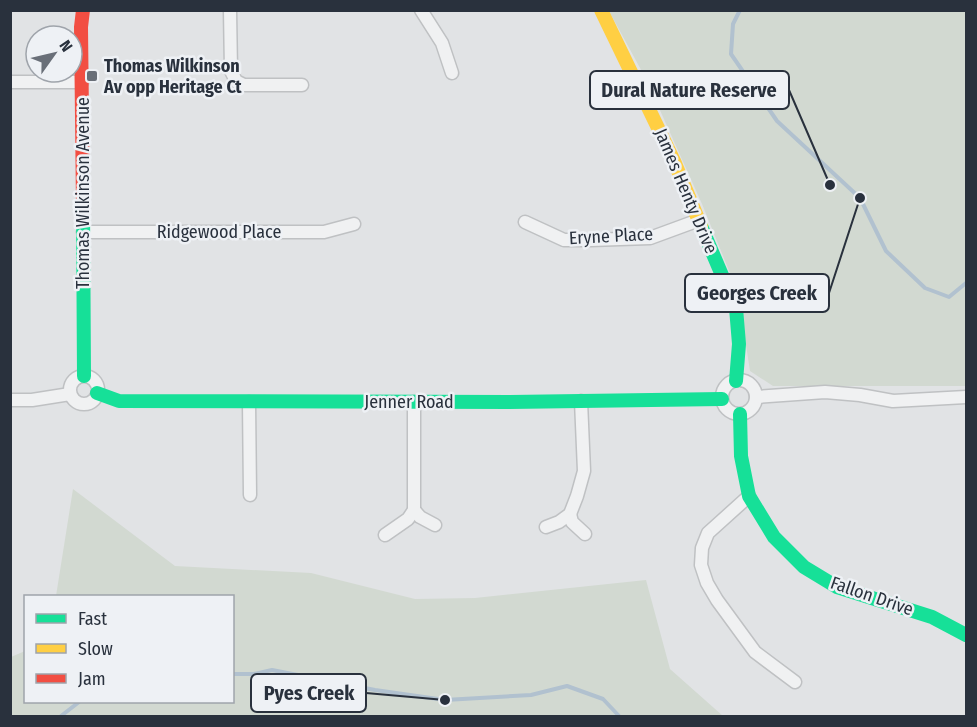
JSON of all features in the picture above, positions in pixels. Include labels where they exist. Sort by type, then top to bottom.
[{"type":"street","points":[[230,10],[231,71],[236,81],[244,85],[302,85]]},
{"type":"street","points":[[421,10],[442,43],[452,74]]},
{"type":"street","name":"James Henty Drive","points":[[601,10],[640,87],[736,308],[739,328],[736,381]]},
{"type":"street","name":"Thomas Wilkinson Avenue","points":[[82,84],[84,376]]},
{"type":"street","name":"Eryne Place","points":[[525,222],[564,240],[590,240],[650,238],[699,220]]},
{"type":"street","name":"Ridgewood Place","points":[[83,232],[324,232],[354,224]]},
{"type":"street","points":[[84,376],[93,380],[98,388],[92,401],[84,404],[75,401],[70,394],[73,381],[84,376]]},
{"type":"street","points":[[736,381],[747,382],[756,397],[753,407],[745,413],[730,412],[723,405],[724,389],[736,381]]},
{"type":"street","points":[[756,397],[825,392],[893,401],[966,397]]},
{"type":"street","name":"Jenner Road","points":[[97,393],[119,401],[414,402],[722,399]]},
{"type":"street","points":[[10,400],[32,400],[70,394]]},
{"type":"street","points":[[581,401],[584,471],[570,514],[572,522],[585,534]]},
{"type":"street","points":[[249,402],[250,495]]},
{"type":"street","points":[[385,535],[408,519],[414,510],[414,402]]},
{"type":"street","name":"Fallon Drive","points":[[740,414],[741,456],[749,496],[774,537],[804,567],[837,587],[932,616],[966,635]]},
{"type":"street","points":[[749,496],[708,533],[702,548],[701,566],[707,584],[717,600],[755,652],[795,682]]},
{"type":"street","points":[[414,510],[420,517],[435,525]]},
{"type":"street","points":[[546,527],[570,514]]},
{"type":"shaded area","points":[[609,11],[966,11],[966,386],[773,386],[750,371],[738,293],[702,204],[646,79]]},
{"type":"shaded area","points":[[73,489],[175,566],[311,573],[415,599],[475,598],[646,580],[670,669],[723,716],[11,716],[11,657],[24,651],[24,703],[234,703],[234,595],[56,595]]},
{"type":"waterway","points":[[740,10],[733,24],[731,54],[777,121],[860,198],[886,251],[925,288],[949,297],[966,283]]},
{"type":"waterway","points":[[234,674],[254,674],[272,670],[375,690],[445,700],[531,695],[567,686],[603,699],[619,716]]},
{"type":"waterway","points":[[61,716],[78,703]]},
{"type":"traffic: fast","points":[[83,207],[84,376]]},
{"type":"traffic: fast","points":[[701,226],[736,308],[739,344],[736,381]]},
{"type":"traffic: fast","points":[[97,393],[119,401],[510,402],[722,399]]},
{"type":"traffic: fast","points":[[740,414],[741,456],[749,496],[774,537],[804,567],[837,587],[932,617],[966,635]]},
{"type":"traffic: slow","points":[[601,10],[674,161],[701,226]]},
{"type":"traffic: jam","points":[[83,10],[81,27],[83,207]]},
{"type":"place","name":"Thomas Wilkinson Av opp Heritage Ct","points":[[92,76]]},
{"type":"place","name":"Dural Nature Reserve","points":[[830,185]]},
{"type":"place","name":"Georges Creek","points":[[860,198]]},
{"type":"place","name":"Pyes Creek","points":[[445,700]]}]
